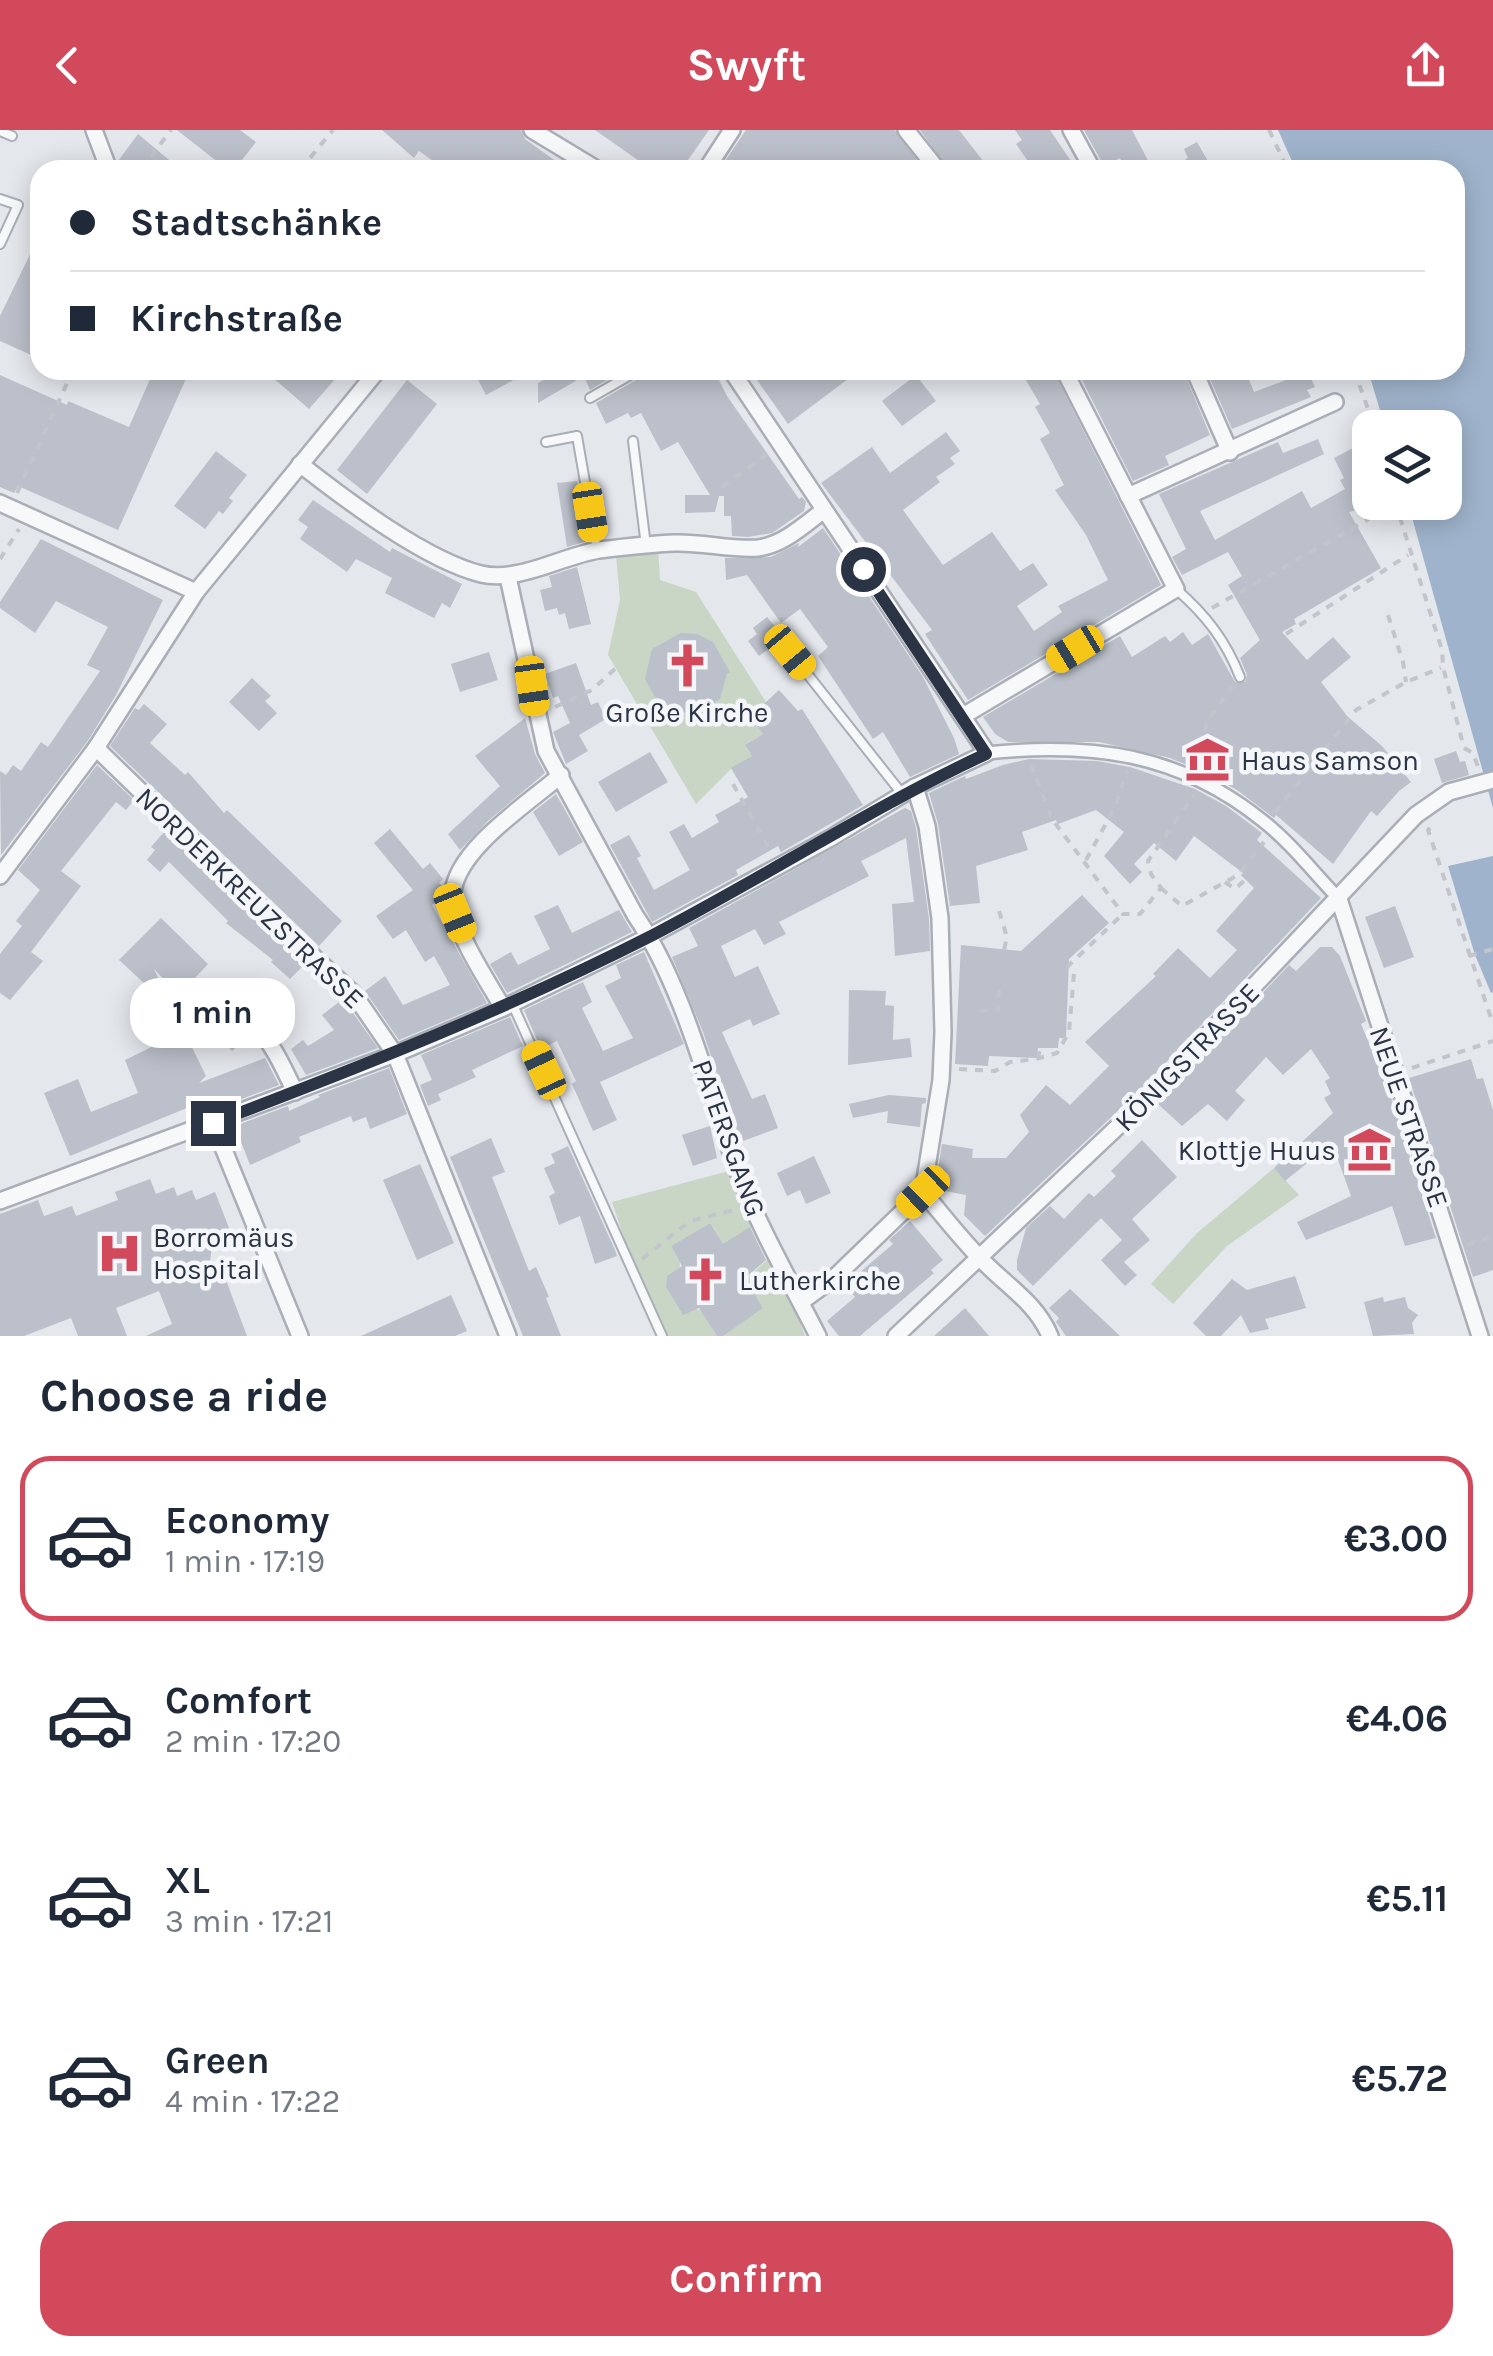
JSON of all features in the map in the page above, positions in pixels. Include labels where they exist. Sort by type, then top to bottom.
[{"type":"street","points":[[94,130],[105,160]]},
{"type":"street","points":[[532,130],[582,160]]},
{"type":"street","points":[[712,160],[732,130]]},
{"type":"street","points":[[906,130],[930,160]]},
{"type":"street","points":[[1071,130],[1088,160]]},
{"type":"street","points":[[0,876],[96,748],[196,592],[370,380]]},
{"type":"street","points":[[738,380],[986,754]]},
{"type":"street","points":[[963,716],[1176,589],[1069,380]]},
{"type":"street","points":[[1198,380],[1230,452]]},
{"type":"street","points":[[1128,496],[1335,402]]},
{"type":"street","points":[[300,464],[340,496],[419,545],[481,574],[508,577],[596,550],[676,543],[760,548],[784,540],[824,510]]},
{"type":"street","points":[[5,506],[196,592]]},
{"type":"street","name":"PATERSGANG","points":[[508,577],[546,750],[635,916],[650,936],[696,1044],[751,1206],[818,1336]]},
{"type":"street","name":"NORDERKREUZSTRASSE","points":[[96,748],[353,993],[395,1054],[508,1336]]},
{"type":"street","points":[[0,1201],[395,1054],[508,1005],[650,936],[909,791],[986,754],[1082,748],[1131,756],[1185,775],[1270,827],[1339,899]]},
{"type":"street","points":[[508,1005],[470,950],[455,913],[452,892],[461,869],[476,848],[561,775]]},
{"type":"street","name":"KÖNIGSTRASSE","points":[[896,1336],[1147,1100],[1433,800],[1485,782]]},
{"type":"street","points":[[801,1302],[834,1278],[923,1192],[942,1068],[940,918],[927,826],[909,791]]},
{"type":"street","name":"NEUE STRASSE","points":[[1339,899],[1480,1336]]},
{"type":"street","points":[[187,990],[224,998],[250,1019],[274,1046],[295,1092]]},
{"type":"street","points":[[213,1123],[300,1336]]},
{"type":"street","points":[[923,1192],[980,1259],[1029,1303],[1050,1336]]},
{"type":"lane","points":[[0,131],[12,136]]},
{"type":"lane","points":[[0,199],[18,205],[0,244]]},
{"type":"lane","points":[[590,398],[622,380]]},
{"type":"lane","points":[[546,442],[578,436],[596,550]]},
{"type":"lane","points":[[632,441],[646,546]]},
{"type":"lane","points":[[1176,589],[1203,613],[1231,652],[1240,677]]},
{"type":"lane","points":[[790,652],[909,791]]},
{"type":"lane","points":[[508,1005],[662,1336]]},
{"type":"path","points":[[149,160],[172,130]]},
{"type":"path","points":[[308,160],[332,130]]},
{"type":"path","points":[[1269,130],[1283,160]]},
{"type":"path","points":[[5,506],[67,380]]},
{"type":"path","points":[[1358,380],[1368,410]]},
{"type":"path","points":[[722,487],[780,445]]},
{"type":"path","points":[[0,560],[27,516]]},
{"type":"path","points":[[1203,613],[1366,520]]},
{"type":"path","points":[[1401,520],[1442,650],[1464,748],[1472,752]]},
{"type":"path","points":[[1286,634],[1410,554]]},
{"type":"path","points":[[1388,615],[1406,682]]},
{"type":"path","points":[[537,714],[592,690],[618,666]]},
{"type":"path","points":[[1202,782],[1148,861],[1161,888],[1182,906],[1238,874],[1356,710],[1443,667]]},
{"type":"path","points":[[1185,775],[1212,714],[1240,677]]},
{"type":"path","points":[[1030,749],[1029,760],[1052,819],[1124,914]]},
{"type":"path","points":[[1086,860],[1115,807],[1131,756]]},
{"type":"path","points":[[733,784],[779,866]]},
{"type":"path","points":[[1428,830],[1493,1024]]},
{"type":"path","points":[[1225,882],[1235,889],[1246,880]]},
{"type":"path","points":[[942,1068],[995,1071],[1010,1062],[1057,1052],[1067,1039],[1071,972],[1068,966],[1124,914],[1140,914],[1161,888]]},
{"type":"path","points":[[999,911],[1007,936],[1004,950]]},
{"type":"path","points":[[1469,956],[1493,949]]},
{"type":"path","points":[[979,1011],[998,1010],[1000,993]]},
{"type":"path","points":[[1393,1074],[1493,1041]]},
{"type":"path","points":[[1038,1059],[1040,1048]]},
{"type":"path","points":[[631,1268],[690,1220],[751,1206]]},
{"type":"path","points":[[1453,1249],[1493,1237]]},
{"type":"green space","points":[[658,548],[660,580],[696,592],[766,702],[750,717],[763,734],[745,745],[752,756],[731,769],[696,804],[608,655],[620,600],[616,554]]},
{"type":"green space","points":[[1274,1168],[1299,1195],[1227,1246],[1173,1304],[1151,1284],[1196,1234]]},
{"type":"green space","points":[[729,1171],[784,1278],[805,1336],[721,1336],[763,1308],[755,1295],[746,1300],[745,1279],[771,1257],[753,1226],[724,1246],[710,1223],[671,1246],[680,1262],[679,1277],[667,1289],[683,1314],[693,1308],[715,1315],[717,1319],[710,1325],[717,1336],[668,1336],[631,1259],[612,1202]]},
{"type":"water","points":[[1278,130],[1493,130],[1493,808],[1413,520],[1462,520],[1462,410],[1380,410],[1371,380],[1465,380],[1465,160],[1292,160]]},
{"type":"water","points":[[1493,856],[1493,992],[1491,993],[1448,866]]},
{"type":"building","points":[[177,130],[240,130],[256,142],[242,160],[215,160]]},
{"type":"building","points":[[382,130],[521,130],[525,139],[554,160],[432,160],[419,151],[414,158]]},
{"type":"building","points":[[595,130],[709,130],[688,160],[638,160]]},
{"type":"building","points":[[746,130],[895,130],[917,160],[726,160]]},
{"type":"building","points":[[920,130],[959,130],[982,160],[942,160]]},
{"type":"building","points":[[1015,130],[1050,130],[1070,160],[1027,160],[1016,144],[1022,140]]},
{"type":"building","points":[[1084,130],[1132,130],[1148,160],[1120,158],[1101,160]]},
{"type":"building","points":[[138,134],[169,160],[119,160]]},
{"type":"building","points":[[1197,142],[1207,160],[1184,160],[1188,158],[1184,149]]},
{"type":"building","points":[[30,254],[30,354],[0,341],[0,316]]},
{"type":"building","points":[[0,375],[129,427],[150,380],[186,380],[118,530],[18,486],[14,493],[0,487]]},
{"type":"building","points":[[276,380],[334,380],[309,409]]},
{"type":"building","points":[[407,380],[437,404],[367,494],[337,470]]},
{"type":"building","points":[[478,380],[514,380],[486,395]]},
{"type":"building","points":[[544,380],[577,380],[538,403],[538,383]]},
{"type":"building","points":[[586,380],[607,380],[590,390]]},
{"type":"building","points":[[636,380],[719,380],[799,499],[802,497],[806,502],[804,511],[772,533],[748,537],[732,536],[731,516],[724,516],[724,496],[719,496],[715,512],[685,513],[685,495],[710,495],[678,442],[661,451],[641,413],[631,418],[628,413],[606,424],[596,403]]},
{"type":"building","points":[[757,380],[847,380],[788,424]]},
{"type":"building","points":[[909,380],[920,380],[936,401],[902,426],[882,401]]},
{"type":"building","points":[[1026,380],[1058,380],[1161,585],[968,700],[925,634],[932,630],[821,483],[872,447],[890,473],[946,432],[960,451],[950,458],[955,464],[936,477],[940,482],[903,510],[943,565],[992,532],[1020,571],[1033,563],[1048,585],[1017,606],[1034,631],[1062,612],[1058,606],[1108,580],[1086,535],[1055,490],[1064,485],[1040,439],[1050,433],[1035,407],[1040,404]]},
{"type":"building","points":[[1082,380],[1187,380],[1210,435],[1165,456],[1169,465],[1133,481]]},
{"type":"building","points":[[1210,380],[1249,380],[1254,392],[1286,380],[1312,380],[1315,387],[1307,390],[1311,397],[1232,429]]},
{"type":"building","points":[[1318,439],[1324,454],[1200,511],[1215,540],[1302,491],[1311,508],[1345,489],[1334,458],[1352,449],[1349,512],[1381,568],[1294,619],[1296,624],[1282,632],[1307,660],[1333,637],[1351,657],[1321,682],[1348,717],[1382,746],[1411,782],[1377,816],[1371,811],[1333,864],[1276,815],[1274,818],[1237,790],[1204,772],[1170,758],[1099,742],[1008,742],[995,734],[983,717],[1120,636],[1132,657],[1165,636],[1170,642],[1183,632],[1192,645],[1208,634],[1235,682],[1245,682],[1247,675],[1240,658],[1260,640],[1228,585],[1242,576],[1228,552],[1182,575],[1172,557],[1186,549],[1159,494],[1278,442],[1283,453]]},
{"type":"building","points":[[216,451],[247,475],[229,498],[233,501],[223,514],[219,511],[205,529],[174,506]]},
{"type":"building","points":[[577,481],[588,541],[567,547],[557,483]]},
{"type":"building","points":[[313,500],[390,552],[392,548],[462,584],[450,608],[442,603],[434,618],[385,593],[392,578],[356,559],[347,572],[300,539],[308,527],[298,520]]},
{"type":"building","points":[[823,528],[923,677],[959,754],[910,777],[883,732],[873,739],[818,656],[828,647],[800,609],[781,623],[747,575],[726,580],[725,558],[771,557],[799,543],[798,547]]},
{"type":"building","points":[[41,539],[163,600],[116,695],[87,742],[1,855],[0,771],[6,775],[13,765],[21,771],[41,742],[48,747],[100,671],[87,665],[108,627],[56,601],[35,633],[0,608],[0,602]]},
{"type":"building","points":[[577,567],[591,624],[569,629],[565,613],[559,615],[557,608],[545,611],[540,590],[552,587],[549,576]]},
{"type":"building","points":[[767,617],[784,637],[759,656],[748,641],[757,634],[753,628]]},
{"type":"building","name":"Große Kirche","points":[[681,633],[697,634],[713,642],[730,672],[720,699],[715,702],[719,710],[701,720],[696,712],[661,708],[645,679],[652,649]]},
{"type":"building","points":[[489,652],[498,680],[460,692],[451,664]]},
{"type":"building","points":[[576,663],[591,705],[598,702],[606,719],[579,735],[588,751],[566,764],[553,732],[570,723],[558,696],[553,698],[545,674]]},
{"type":"building","points":[[252,678],[271,696],[265,701],[277,713],[259,731],[229,702]]},
{"type":"building","points":[[779,690],[798,711],[802,709],[863,805],[781,852],[778,846],[736,870],[738,875],[652,922],[610,845],[629,835],[654,890],[690,870],[669,832],[684,824],[692,838],[719,822],[715,815],[748,797],[731,768],[752,756],[745,745],[763,734],[750,717]]},
{"type":"building","points":[[144,704],[167,724],[150,743],[185,775],[188,772],[224,813],[227,810],[342,921],[319,946],[110,746],[135,708],[139,710]]},
{"type":"building","points":[[525,718],[545,773],[460,850],[448,834],[500,786],[475,756]]},
{"type":"building","points":[[1456,751],[1460,762],[1465,761],[1469,775],[1442,783],[1434,759]]},
{"type":"building","points":[[650,752],[668,782],[616,812],[598,782]]},
{"type":"building","points":[[1029,759],[1097,761],[1130,767],[1195,789],[1262,833],[1257,840],[1321,898],[1139,1091],[985,1236],[964,1215],[966,1195],[935,1189],[942,1144],[973,1149],[972,1158],[1006,1158],[1029,1132],[1020,1115],[1046,1085],[1070,1105],[1109,1066],[1085,1042],[1156,976],[1153,974],[1178,948],[1210,978],[1237,950],[1216,931],[1254,888],[1243,873],[1194,836],[1176,861],[1154,843],[1134,864],[1142,872],[1130,884],[1104,856],[1124,832],[1096,810],[1022,832],[1028,850],[976,866],[980,903],[950,906],[938,824],[929,793],[965,776],[966,779]]},
{"type":"building","points":[[97,765],[134,800],[126,810],[116,802],[61,871],[81,886],[31,952],[43,961],[10,1000],[0,993],[0,954],[22,926],[16,921],[40,890],[18,870]]},
{"type":"building","points":[[556,794],[583,842],[559,856],[533,812]]},
{"type":"building","points":[[905,808],[911,811],[916,828],[930,951],[895,956],[892,904],[914,902],[906,838],[861,861],[869,876],[779,922],[786,934],[764,945],[755,929],[721,946],[735,977],[758,966],[780,1014],[753,1026],[750,1019],[722,1032],[752,1099],[765,1094],[778,1128],[743,1141],[741,1134],[737,1135],[703,1032],[672,957],[698,946],[689,928]]},
{"type":"building","points":[[390,829],[423,869],[430,863],[443,879],[439,883],[442,896],[432,905],[487,1003],[399,1040],[365,991],[385,976],[403,1005],[450,985],[434,956],[425,962],[406,930],[393,939],[376,916],[413,890],[374,843]]},
{"type":"building","points":[[165,831],[305,964],[290,979],[273,960],[226,923],[169,862],[160,872],[147,860],[155,850],[151,847]]},
{"type":"building","points":[[1082,895],[1109,923],[1069,959],[1066,1038],[1059,1038],[1058,1048],[1038,1048],[1037,1058],[989,1056],[988,1066],[955,1064],[961,945],[1021,951]]},
{"type":"building","points":[[558,905],[572,933],[619,910],[632,932],[507,993],[490,964],[511,952],[518,965],[550,949],[534,916]]},
{"type":"building","points":[[1395,906],[1414,957],[1384,968],[1365,917]]},
{"type":"building","points":[[161,918],[208,964],[194,979],[179,981],[177,993],[154,969],[172,1009],[119,960]]},
{"type":"building","points":[[1320,947],[1332,947],[1340,956],[1366,1021],[1361,1024],[1387,1085],[1436,1238],[1405,1246],[1392,1206],[1306,1240],[1297,1222],[1351,1196],[1332,1143],[1285,1181],[1274,1168],[1333,1113],[1324,1098],[1331,1094],[1325,1081],[1330,1078],[1311,1049],[1283,1075],[1266,1057],[1235,1091],[1245,1100],[1227,1121],[1208,1104],[1182,1126],[1158,1104],[1289,965],[1296,971]]},
{"type":"building","points":[[644,952],[684,1044],[600,1082],[617,1120],[593,1131],[557,1041],[541,1049],[524,1010],[583,982],[592,1002],[582,1008],[603,1051],[633,1038],[605,986],[621,978],[616,965]]},
{"type":"building","points":[[849,990],[886,991],[885,1005],[894,1006],[893,1040],[910,1038],[912,1057],[848,1065]]},
{"type":"building","points":[[343,999],[378,1048],[306,1075],[291,1049],[303,1040],[308,1046],[334,1030],[322,1015]]},
{"type":"building","points":[[209,1008],[220,1013],[245,1039],[232,1051],[200,1017]]},
{"type":"building","points":[[510,1017],[523,1046],[472,1070],[476,1077],[438,1094],[441,1100],[428,1106],[420,1085],[432,1080],[421,1055]]},
{"type":"building","points":[[184,1031],[206,1076],[199,1083],[265,1058],[279,1085],[204,1113],[199,1103],[70,1156],[44,1093],[78,1079],[91,1112],[138,1093],[125,1060]]},
{"type":"building","points":[[1471,1059],[1477,1079],[1483,1078],[1493,1110],[1493,1270],[1473,1277],[1409,1078]]},
{"type":"building","points":[[389,1068],[407,1114],[370,1129],[366,1117],[353,1122],[351,1116],[299,1137],[301,1142],[250,1165],[235,1126],[288,1106],[289,1111],[318,1095]]},
{"type":"building","points":[[889,1095],[926,1098],[920,1127],[887,1123],[888,1111],[853,1118],[849,1104]]},
{"type":"building","points":[[710,1126],[717,1158],[693,1166],[682,1135]]},
{"type":"building","points":[[491,1138],[505,1172],[492,1177],[529,1271],[536,1267],[561,1336],[523,1336],[450,1157]]},
{"type":"building","points":[[1142,1140],[1177,1177],[1132,1219],[1150,1240],[1124,1262],[1137,1275],[1125,1286],[1101,1260],[1122,1240],[1101,1218],[1033,1286],[1017,1270],[1026,1228],[1050,1206],[1064,1219],[1089,1193],[1094,1197],[1116,1176],[1111,1171]]},
{"type":"building","points":[[568,1146],[617,1256],[595,1264],[580,1216],[559,1225],[549,1196],[555,1193],[544,1168],[555,1163],[551,1154]]},
{"type":"building","points":[[814,1156],[831,1193],[806,1204],[800,1190],[787,1196],[777,1173]]},
{"type":"building","points":[[420,1164],[454,1243],[417,1260],[383,1180]]},
{"type":"building","name":"Borromäus Hospital","points":[[150,1179],[156,1194],[174,1187],[177,1196],[192,1190],[196,1200],[215,1192],[229,1228],[213,1235],[209,1272],[221,1267],[247,1336],[146,1336],[172,1324],[159,1291],[116,1308],[127,1336],[78,1336],[71,1318],[24,1336],[0,1336],[0,1214],[38,1200],[44,1216],[72,1206],[76,1216],[118,1200],[115,1192]]},
{"type":"building","points":[[910,1221],[943,1260],[931,1270],[934,1273],[860,1336],[839,1336],[827,1321],[855,1297],[845,1285],[893,1244],[889,1240]]},
{"type":"building","name":"Lutherkirche","points":[[710,1223],[723,1244],[750,1227],[766,1260],[745,1278],[763,1308],[723,1336],[717,1336],[699,1308],[683,1315],[666,1287],[667,1276],[682,1266],[671,1246]]},
{"type":"building","points":[[1295,1276],[1306,1308],[1265,1319],[1269,1329],[1250,1333],[1241,1315],[1221,1336],[1206,1336],[1193,1323],[1232,1279],[1247,1290]]},
{"type":"building","points":[[1070,1289],[1120,1336],[1066,1336],[1056,1322],[1059,1318],[1049,1308]]},
{"type":"building","points":[[451,1295],[467,1331],[455,1336],[361,1336]]},
{"type":"building","points":[[1383,1297],[1384,1302],[1405,1297],[1408,1308],[1418,1315],[1412,1323],[1414,1334],[1373,1336],[1364,1302]]},
{"type":"building","points":[[965,1308],[989,1336],[934,1336]]},
{"type":"place","name":"Große Kirche","points":[[687,666]]},
{"type":"place","name":"Haus Samson","points":[[1208,760]]},
{"type":"place","name":"Klottje Huus","points":[[1369,1150]]},
{"type":"place","name":"Borromäus Hospital","points":[[120,1253]]},
{"type":"place","name":"Lutherkirche","points":[[706,1280]]},
{"type":"route","points":[[213,1123],[503,1008],[650,936],[829,839],[915,787],[986,754],[863,569]]}]
